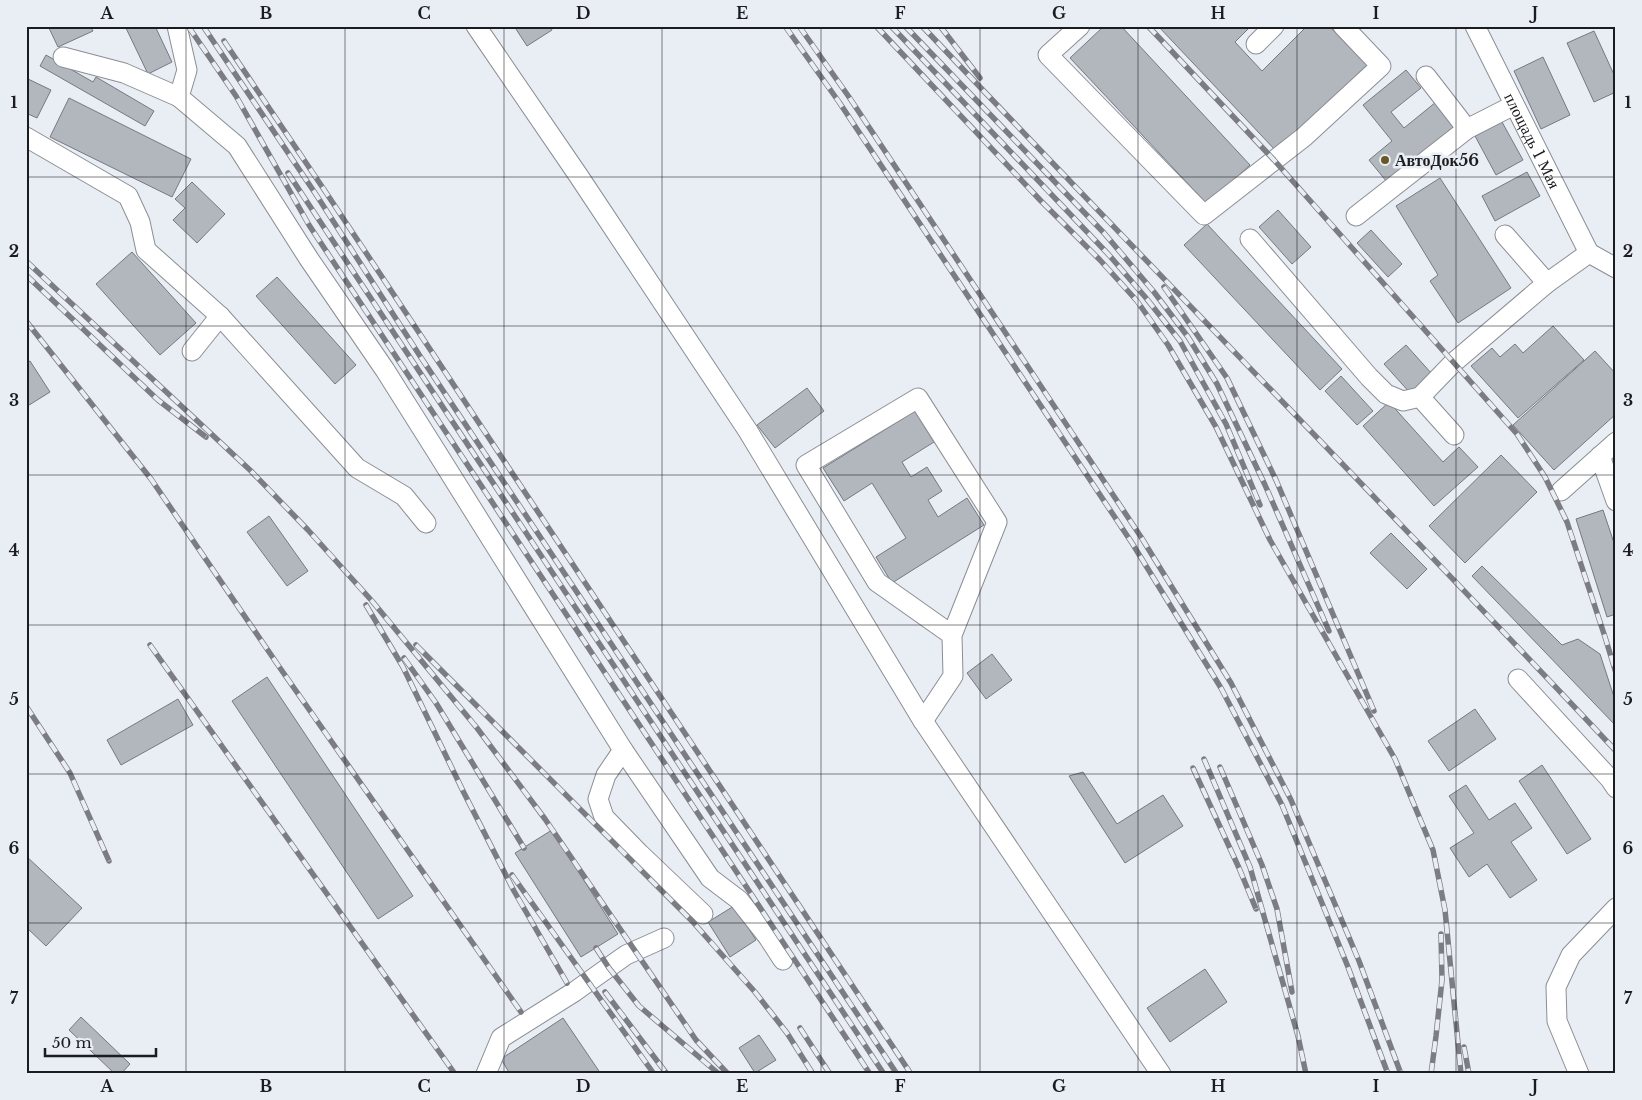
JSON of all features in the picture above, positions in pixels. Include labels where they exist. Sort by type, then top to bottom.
[{"type":"street","points":[[177,26],[187,70],[179,97]]},
{"type":"street","points":[[476,26],[578,175],[748,431],[923,721],[1161,1074]]},
{"type":"street","points":[[1080,26],[1048,55],[1204,214],[1304,137],[1381,66],[1343,26]]},
{"type":"street","points":[[1256,44],[1274,26]]},
{"type":"street","name":"площадь 1 Мая","points":[[1475,26],[1588,254]]},
{"type":"street","points":[[63,57],[124,73],[179,97],[237,146],[309,258],[385,370],[622,750],[710,878],[739,900],[784,960]]},
{"type":"street","points":[[1426,76],[1467,129]]},
{"type":"street","points":[[1356,216],[1467,129],[1514,105]]},
{"type":"street","points":[[26,137],[128,196],[140,222],[146,250],[220,316],[357,468],[404,496],[426,523]]},
{"type":"street","points":[[1505,235],[1547,283]]},
{"type":"street","points":[[1250,240],[1362,369],[1386,394],[1403,401],[1420,398],[1453,363],[1547,283],[1588,254],[1616,268]]},
{"type":"street","points":[[192,352],[220,316]]},
{"type":"street","points":[[923,721],[953,676],[952,635],[997,522],[918,398],[806,465],[877,582],[952,635]]},
{"type":"street","points":[[1420,398],[1454,435]]},
{"type":"street","points":[[1561,491],[1616,442]]},
{"type":"street","points":[[1600,456],[1616,501]]},
{"type":"street","points":[[1518,679],[1610,778],[1616,788]]},
{"type":"street","points":[[622,750],[606,775],[598,799],[604,817],[703,914]]},
{"type":"street","points":[[1579,1074],[1557,1021],[1556,987],[1571,955],[1616,908]]},
{"type":"street","points":[[486,1074],[501,1038],[574,992],[626,955],[664,938]]},
{"type":"building","points":[[48,26],[90,26],[93,31],[58,47]]},
{"type":"building","points":[[125,26],[155,26],[172,62],[148,74]]},
{"type":"building","points":[[514,26],[550,26],[552,30],[527,46]]},
{"type":"building","points":[[1104,26],[1121,26],[1250,165],[1207,204],[1070,58]]},
{"type":"building","points":[[1158,26],[1251,26],[1235,42],[1262,71],[1307,26],[1329,26],[1367,65],[1277,152]]},
{"type":"building","points":[[1594,31],[1616,79],[1616,92],[1594,102],[1567,43]]},
{"type":"building","points":[[46,55],[93,82],[96,77],[154,111],[145,126],[40,66]]},
{"type":"building","points":[[1543,57],[1570,115],[1541,129],[1514,71]]},
{"type":"building","points":[[1406,70],[1421,88],[1391,112],[1404,128],[1436,102],[1456,125],[1387,182],[1369,160],[1392,141],[1363,105]]},
{"type":"building","points":[[26,78],[51,90],[37,118],[26,113]]},
{"type":"building","points":[[69,98],[191,159],[172,197],[50,137]]},
{"type":"building","points":[[1502,122],[1523,160],[1496,175],[1475,136]]},
{"type":"building","points":[[1527,172],[1540,196],[1495,221],[1482,196]]},
{"type":"building","points":[[1440,178],[1511,288],[1458,323],[1430,281],[1438,275],[1396,206]]},
{"type":"building","points":[[192,182],[225,214],[197,243],[173,220],[185,208],[175,199]]},
{"type":"building","points":[[1278,210],[1311,247],[1292,264],[1259,227]]},
{"type":"building","points":[[1207,224],[1342,369],[1320,390],[1184,245]]},
{"type":"building","points":[[1371,230],[1402,264],[1388,277],[1357,243]]},
{"type":"building","points":[[132,252],[196,323],[160,355],[96,284]]},
{"type":"building","points":[[277,277],[356,365],[335,384],[256,296]]},
{"type":"building","points":[[1553,326],[1584,360],[1518,418],[1471,366],[1492,348],[1500,357],[1515,344],[1523,353]]},
{"type":"building","points":[[1406,345],[1432,374],[1411,394],[1384,364]]},
{"type":"building","points":[[1595,351],[1616,374],[1616,414],[1554,470],[1513,425]]},
{"type":"building","points":[[30,361],[50,392],[26,407],[26,363]]},
{"type":"building","points":[[1341,376],[1373,411],[1357,425],[1325,391]]},
{"type":"building","points":[[807,388],[824,411],[775,448],[757,425]]},
{"type":"building","points":[[1389,402],[1443,462],[1459,447],[1478,467],[1434,506],[1363,426]]},
{"type":"building","points":[[915,411],[934,442],[902,462],[911,477],[927,467],[942,491],[928,500],[938,517],[967,498],[984,525],[892,583],[876,557],[906,538],[872,483],[844,501],[823,468]]},
{"type":"building","points":[[1501,455],[1537,492],[1465,563],[1429,526]]},
{"type":"building","points":[[1603,510],[1616,549],[1616,614],[1607,617],[1576,519]]},
{"type":"building","points":[[269,516],[308,571],[287,586],[247,532]]},
{"type":"building","points":[[1391,533],[1427,569],[1407,589],[1370,553]]},
{"type":"building","points":[[1482,566],[1562,645],[1578,639],[1600,654],[1616,703],[1616,726],[1472,576]]},
{"type":"building","points":[[992,654],[1012,680],[986,699],[967,673]]},
{"type":"building","points":[[267,677],[413,896],[378,919],[232,701]]},
{"type":"building","points":[[178,699],[193,725],[121,765],[107,740]]},
{"type":"building","points":[[1475,709],[1496,739],[1449,771],[1428,741]]},
{"type":"building","points":[[1542,765],[1591,839],[1567,854],[1519,781]]},
{"type":"building","points":[[1083,772],[1117,824],[1163,795],[1183,826],[1125,863],[1069,776]]},
{"type":"building","points":[[1466,785],[1489,820],[1515,803],[1532,828],[1511,842],[1537,880],[1510,898],[1487,864],[1469,877],[1450,848],[1474,833],[1449,796]]},
{"type":"building","points":[[552,830],[618,934],[581,957],[515,853]]},
{"type":"building","points":[[26,856],[82,908],[46,946],[26,927]]},
{"type":"building","points":[[734,906],[756,940],[730,957],[708,922]]},
{"type":"building","points":[[1205,969],[1227,1002],[1170,1042],[1147,1008]]},
{"type":"building","points":[[81,1017],[130,1064],[121,1074],[115,1074],[69,1030]]},
{"type":"building","points":[[563,1018],[601,1074],[510,1074],[501,1059]]},
{"type":"building","points":[[759,1035],[776,1060],[755,1073],[739,1048]]},
{"type":"railway","points":[[188,26],[236,96],[309,225],[870,1074]]},
{"type":"railway","points":[[203,26],[897,1074]]},
{"type":"railway","points":[[785,26],[839,102],[1132,543],[1221,688],[1282,805],[1348,967],[1388,1074]]},
{"type":"railway","points":[[799,26],[849,97],[1141,537],[1231,683],[1291,800],[1359,961],[1401,1074]]},
{"type":"railway","points":[[876,26],[1137,301],[1168,345],[1216,427],[1270,540],[1395,759],[1433,850],[1445,910],[1461,1074]]},
{"type":"railway","points":[[891,26],[1109,255],[1180,341],[1226,424],[1260,505]]},
{"type":"railway","points":[[905,26],[1104,233],[1154,292],[1188,337],[1217,384],[1265,485],[1329,631]]},
{"type":"railway","points":[[922,26],[1616,751]]},
{"type":"railway","points":[[940,26],[980,78]]},
{"type":"railway","points":[[1148,26],[1274,160],[1517,434],[1545,477],[1567,522],[1616,673]]},
{"type":"railway","points":[[224,41],[911,1074]]},
{"type":"railway","points":[[288,173],[884,1074]]},
{"type":"railway","points":[[26,261],[251,471],[308,530],[372,601],[477,728],[545,819],[696,1040],[728,1074]]},
{"type":"railway","points":[[26,275],[158,400],[206,437]]},
{"type":"railway","points":[[1164,287],[1227,378],[1276,480],[1374,711]]},
{"type":"railway","points":[[26,321],[151,479],[280,668],[521,1012]]},
{"type":"railway","points":[[366,605],[403,667],[514,891],[567,983]]},
{"type":"railway","points":[[150,645],[455,1074]]},
{"type":"railway","points":[[416,645],[692,921],[755,992],[787,1033],[813,1074]]},
{"type":"railway","points":[[404,658],[436,703],[524,848]]},
{"type":"railway","points":[[26,706],[70,773],[109,861]]},
{"type":"railway","points":[[1204,759],[1250,867],[1298,1036],[1306,1074]]},
{"type":"railway","points":[[1220,767],[1262,865],[1277,909],[1292,992]]},
{"type":"railway","points":[[1193,768],[1256,909]]},
{"type":"railway","points":[[512,875],[654,1074]]},
{"type":"railway","points":[[1431,1074],[1442,980],[1441,934]]},
{"type":"railway","points":[[596,948],[639,1006],[719,1074]]},
{"type":"railway","points":[[605,992],[667,1074]]},
{"type":"railway","points":[[800,1028],[830,1074]]},
{"type":"railway","points":[[1464,1047],[1469,1074]]},
{"type":"place","name":"АвтоДок56","points":[[1385,160]]}]
